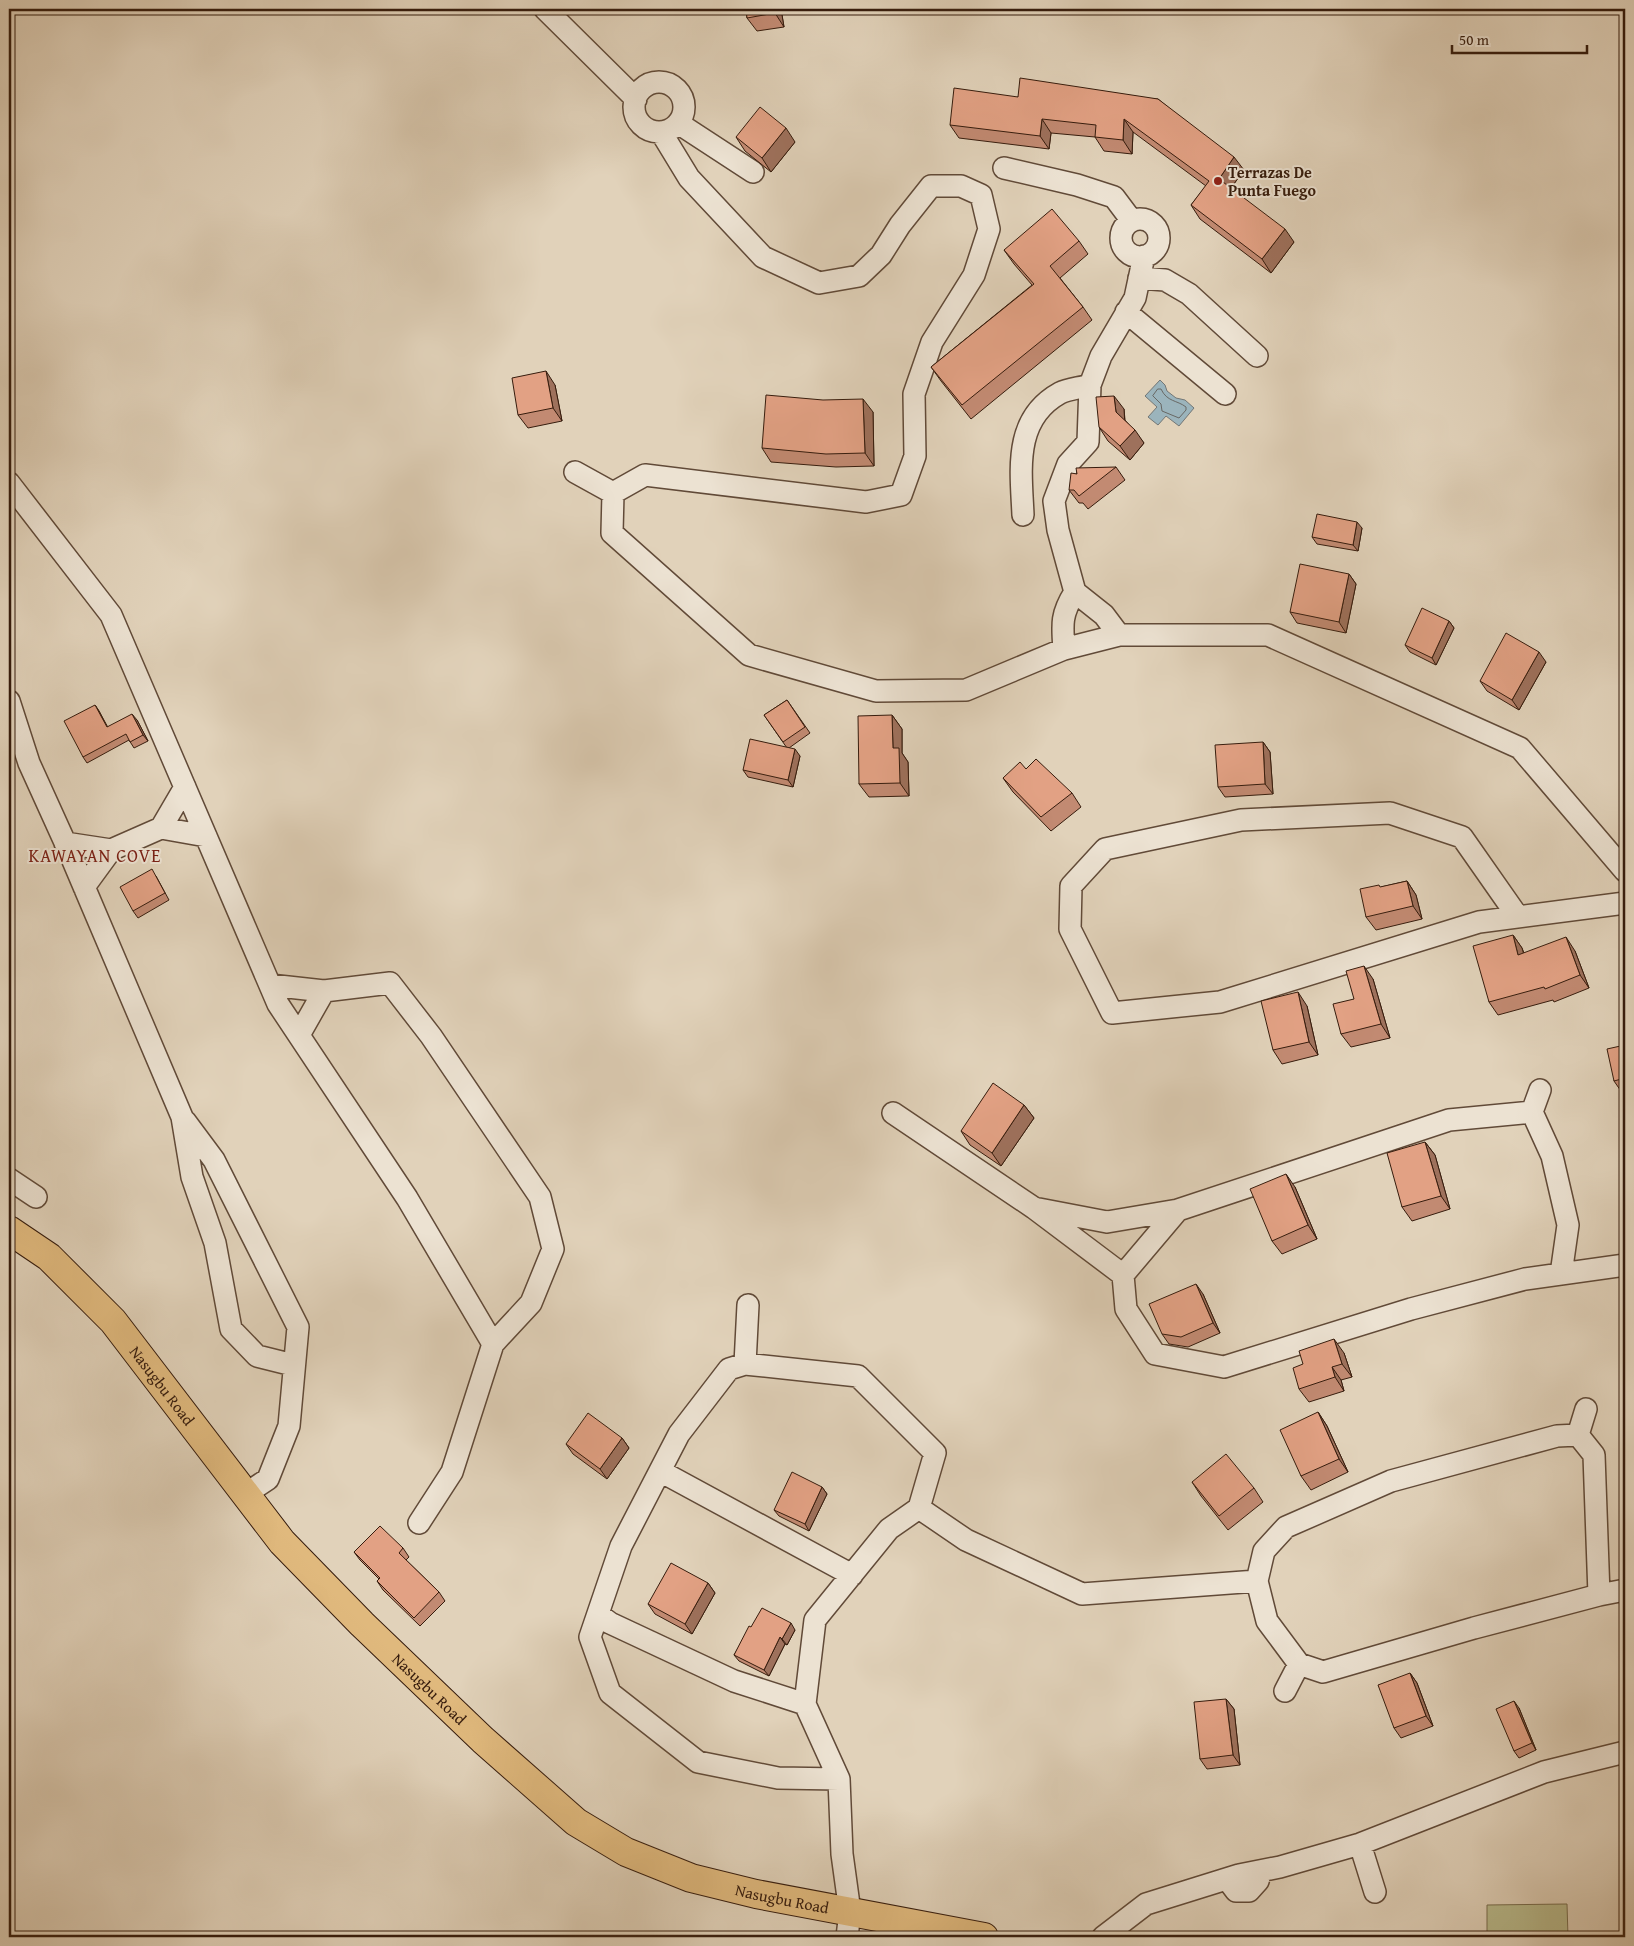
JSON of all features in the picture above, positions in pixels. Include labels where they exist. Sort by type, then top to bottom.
[{"type":"main road","name":"Nasugbu Road","points":[[9,1230],[49,1257],[113,1321],[244,1495],[282,1542],[362,1624],[483,1740],[576,1822],[626,1852],[691,1878],[756,1894],[848,1925],[984,1937]]},
{"type":"street","points":[[545,9],[636,99]]},
{"type":"street","points":[[669,128],[683,114],[684,103],[679,93],[671,86],[661,82],[650,84],[641,90],[636,99],[636,116],[641,125],[650,130],[669,128],[753,172]]},
{"type":"street","points":[[613,493],[645,476],[866,502],[901,495],[914,456],[914,394],[932,342],[974,275],[989,229],[981,195],[960,186],[931,186],[900,225],[881,255],[859,276],[819,283],[763,257],[689,178],[669,128]]},
{"type":"street","points":[[1004,168],[1077,185],[1114,197],[1132,221],[1124,227],[1121,236],[1122,246],[1134,256],[1144,256],[1135,298],[1101,356],[1090,386],[1088,442],[1068,464],[1054,501],[1058,530],[1075,592],[1104,615],[1119,635]]},
{"type":"street","points":[[1139,278],[1165,280],[1189,294],[1257,356]]},
{"type":"street","points":[[1126,312],[1225,394]]},
{"type":"street","points":[[1023,515],[1021,465],[1027,427],[1042,406],[1062,392],[1090,386]]},
{"type":"street","points":[[575,472],[613,493]]},
{"type":"street","points":[[9,483],[111,615],[278,1004],[406,1198],[492,1344]]},
{"type":"street","points":[[613,493],[612,533],[749,654],[876,691],[966,690],[1064,649],[1119,635],[1268,635],[1520,748],[1625,871]]},
{"type":"street","points":[[1064,649],[1063,618],[1066,606],[1075,592]]},
{"type":"street","points":[[9,701],[29,763],[182,1117],[214,1160],[298,1327],[289,1426],[268,1479],[244,1495]]},
{"type":"street","points":[[9,742],[29,763]]},
{"type":"street","points":[[161,828],[185,787]]},
{"type":"street","points":[[1518,917],[1462,838],[1390,813],[1240,820],[1105,849],[1071,886],[1070,929],[1112,1013],[1220,1002],[1479,922],[1518,917],[1625,903]]},
{"type":"street","points":[[84,887],[111,850],[161,828],[206,836]]},
{"type":"street","points":[[65,843],[111,850]]},
{"type":"street","points":[[270,985],[324,992],[390,983],[431,1036],[540,1197],[553,1249],[531,1303],[492,1344],[452,1472],[419,1523]]},
{"type":"street","points":[[299,1035],[324,992]]},
{"type":"street","points":[[1540,1090],[1532,1112],[1552,1156],[1568,1225],[1561,1274]]},
{"type":"street","points":[[1034,1208],[1107,1222],[1178,1210],[1449,1120],[1532,1112]]},
{"type":"street","points":[[894,1113],[1034,1208],[1124,1275]]},
{"type":"street","points":[[182,1117],[192,1177],[215,1243],[231,1329],[257,1356],[294,1365]]},
{"type":"street","points":[[9,1179],[36,1197]]},
{"type":"street","points":[[1178,1210],[1124,1275],[1126,1309],[1155,1354],[1224,1366],[1411,1309],[1525,1279],[1625,1265]]},
{"type":"street","points":[[215,1243],[246,1225]]},
{"type":"street","points":[[745,1364],[748,1305]]},
{"type":"street","points":[[839,1779],[778,1778],[698,1762],[610,1692],[590,1637],[620,1546],[679,1434],[729,1369],[745,1364],[858,1376],[935,1453],[919,1508],[890,1529],[815,1620],[805,1704],[839,1779],[842,1854],[848,1925]]},
{"type":"street","points":[[1578,1435],[1586,1409]]},
{"type":"street","points":[[1578,1435],[1557,1436],[1391,1482],[1286,1527],[1264,1551],[1257,1580],[1267,1621],[1299,1664],[1323,1672],[1474,1628],[1625,1590]]},
{"type":"street","points":[[1578,1435],[1594,1455],[1599,1595]]},
{"type":"street","points":[[660,1471],[852,1575]]},
{"type":"street","points":[[919,1508],[966,1540],[1082,1594],[1257,1580]]},
{"type":"street","points":[[598,1614],[610,1623],[734,1681],[805,1704]]},
{"type":"street","points":[[1285,1691],[1299,1664]]},
{"type":"street","points":[[1103,1937],[1146,1904],[1226,1878],[1280,1867],[1360,1844],[1544,1772],[1625,1752]]},
{"type":"street","points":[[1360,1844],[1375,1892]]},
{"type":"green space","points":[[1567,1904],[1568,1937],[1487,1937],[1487,1905]]},
{"type":"water","points":[[1160,380],[1165,385],[1167,391],[1176,398],[1185,400],[1194,408],[1179,426],[1166,416],[1158,425],[1148,417],[1157,407],[1145,396]]},
{"type":"building","points":[[746,9],[774,9],[775,13],[747,18]]},
{"type":"building","name":"Terrazas De Punta Fuego","points":[[1020,78],[1158,99],[1234,157],[1219,179],[1285,229],[1262,259],[1191,205],[1209,181],[1124,119],[1123,140],[1095,137],[1096,125],[1042,119],[1040,136],[950,125],[954,88],[1018,97]]},
{"type":"building","points":[[760,107],[786,128],[762,158],[736,137]]},
{"type":"building","points":[[1052,209],[1079,241],[1050,266],[1083,307],[962,405],[931,367],[1034,284],[1004,250]]},
{"type":"building","points":[[546,371],[553,408],[518,415],[512,378]]},
{"type":"building","points":[[766,395],[823,400],[863,399],[865,453],[826,454],[762,448]]},
{"type":"building","points":[[1114,396],[1116,412],[1135,430],[1120,446],[1099,427],[1096,397]]},
{"type":"building","points":[[1116,467],[1079,496],[1074,490],[1069,490],[1071,473],[1077,474],[1076,468]]},
{"type":"building","points":[[1317,514],[1357,522],[1353,545],[1312,537]]},
{"type":"building","points":[[1300,564],[1349,574],[1339,622],[1290,612]]},
{"type":"building","points":[[1422,608],[1449,621],[1432,658],[1405,645]]},
{"type":"building","points":[[1506,633],[1539,652],[1512,700],[1480,681]]},
{"type":"building","points":[[787,700],[805,727],[783,742],[764,715]]},
{"type":"building","points":[[95,705],[107,727],[132,714],[143,735],[130,742],[126,734],[83,757],[64,721]]},
{"type":"building","points":[[892,715],[893,748],[899,748],[900,783],[859,784],[858,716]]},
{"type":"building","points":[[750,739],[795,749],[788,780],[743,770]]},
{"type":"building","points":[[1263,742],[1265,784],[1218,787],[1215,745]]},
{"type":"building","points":[[1036,759],[1072,793],[1041,817],[1003,778],[1020,762],[1026,769]]},
{"type":"building","points":[[152,869],[165,893],[133,911],[120,887]]},
{"type":"building","points":[[1407,881],[1413,906],[1366,917],[1360,889]]},
{"type":"building","points":[[1513,935],[1518,955],[1566,937],[1580,975],[1545,989],[1544,987],[1489,1002],[1473,946]]},
{"type":"building","points":[[1364,966],[1381,1024],[1341,1034],[1333,1004],[1354,999],[1346,971]]},
{"type":"building","points":[[1298,992],[1309,1042],[1273,1050],[1261,1001]]},
{"type":"building","points":[[1625,1045],[1625,1078],[1614,1081],[1607,1049]]},
{"type":"building","points":[[993,1083],[1024,1105],[992,1153],[961,1131]]},
{"type":"building","points":[[1425,1142],[1441,1196],[1402,1207],[1387,1153]]},
{"type":"building","points":[[1286,1174],[1308,1225],[1272,1241],[1250,1189]]},
{"type":"building","points":[[1196,1284],[1213,1323],[1181,1337],[1162,1334],[1149,1304]]},
{"type":"building","points":[[1334,1339],[1342,1364],[1332,1367],[1335,1377],[1299,1389],[1293,1368],[1303,1364],[1299,1351]]},
{"type":"building","points":[[1318,1412],[1339,1459],[1301,1476],[1280,1430]]},
{"type":"building","points":[[588,1413],[622,1438],[600,1469],[566,1444]]},
{"type":"building","points":[[1226,1454],[1254,1488],[1219,1516],[1192,1482]]},
{"type":"building","points":[[792,1472],[822,1487],[805,1524],[774,1510]]},
{"type":"building","points":[[380,1526],[403,1548],[399,1553],[439,1592],[414,1618],[377,1581],[380,1578],[354,1552]]},
{"type":"building","points":[[671,1563],[708,1583],[685,1624],[648,1604]]},
{"type":"building","points":[[762,1608],[791,1623],[782,1639],[780,1637],[764,1670],[734,1655],[749,1626],[751,1627]]},
{"type":"building","points":[[1410,1673],[1426,1716],[1394,1728],[1378,1685]]},
{"type":"building","points":[[1226,1699],[1233,1755],[1200,1759],[1194,1702]]},
{"type":"building","points":[[1514,1701],[1532,1743],[1514,1751],[1496,1709]]},
{"type":"place","name":"Terrazas De Punta Fuego","points":[[1218,181]]},
{"type":"district","name":"KAWAYAN COVE","points":[[95,855]]}]
